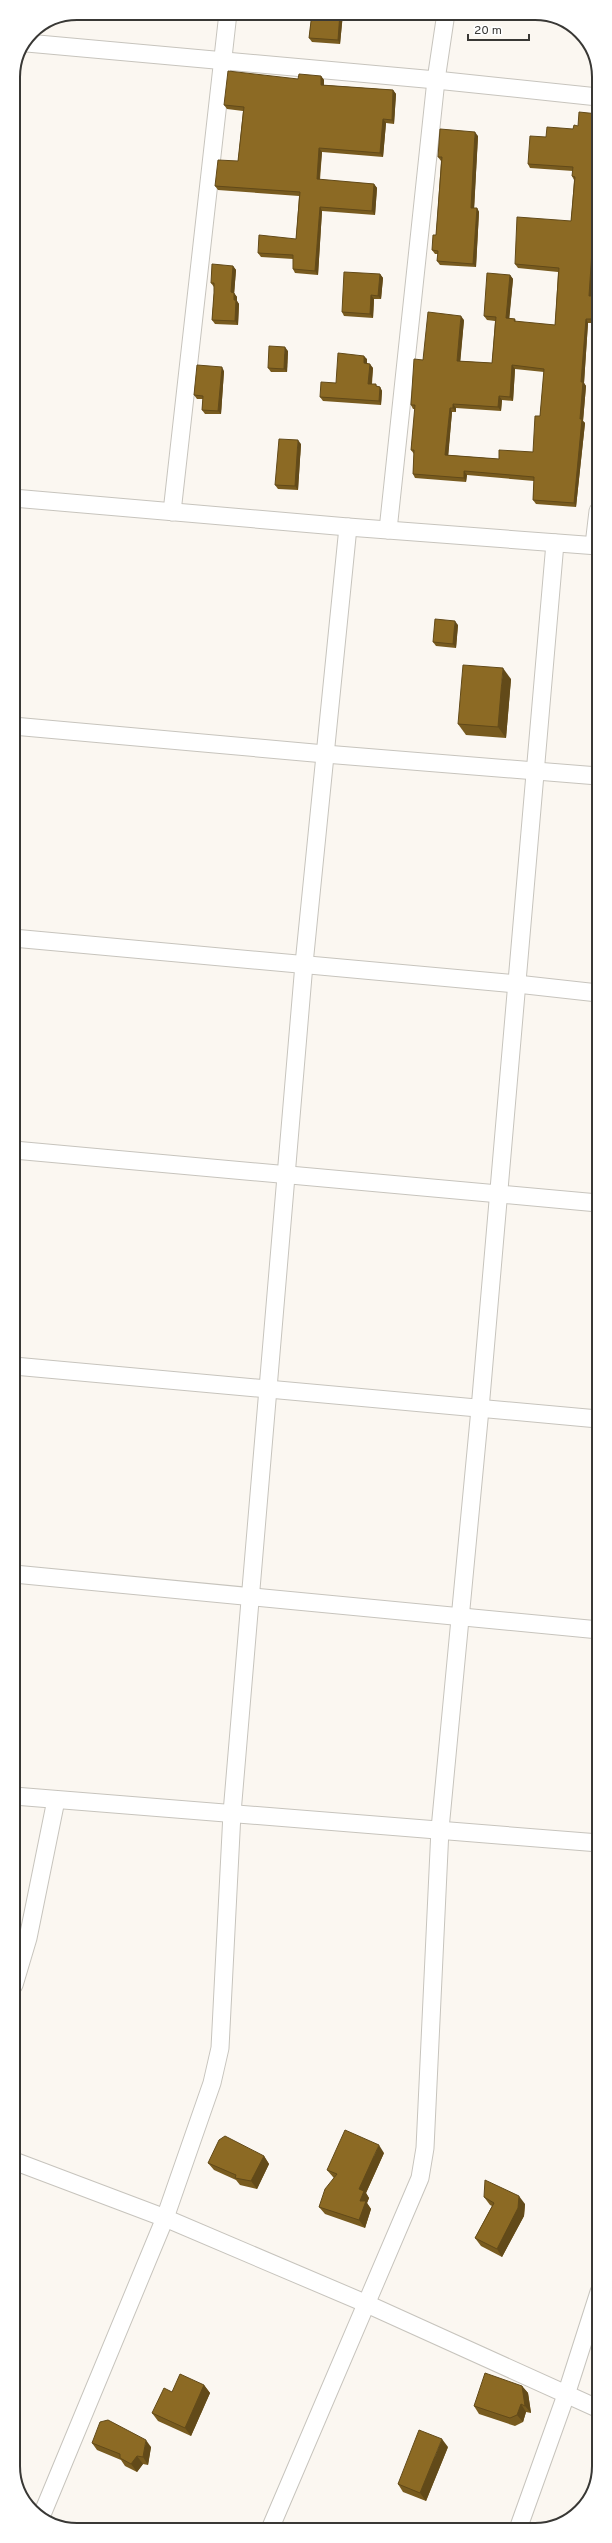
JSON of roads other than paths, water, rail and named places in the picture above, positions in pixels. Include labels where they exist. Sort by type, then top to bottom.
[{"type":"street","points":[[172,512],[227,20]]},
{"type":"street","points":[[388,530],[436,80],[445,20]]},
{"type":"street","points":[[31,43],[436,80],[592,96]]},
{"type":"street","points":[[20,499],[348,527],[592,545]]},
{"type":"street","points":[[43,2512],[165,2218],[212,2083],[220,2048],[232,1813],[252,1598],[268,1388],[304,964],[348,527]]},
{"type":"street","points":[[273,2523],[420,2178],[424,2155],[431,2054],[440,1829],[480,1409],[555,543]]},
{"type":"street","points":[[20,727],[325,754],[592,776]]},
{"type":"street","points":[[20,939],[304,964],[592,992]]},
{"type":"street","points":[[20,1151],[592,1203]]},
{"type":"street","points":[[20,1367],[268,1388],[480,1409],[592,1418]]},
{"type":"street","points":[[20,1575],[460,1618],[592,1629]]},
{"type":"street","points":[[20,1797],[440,1829],[592,1842]]},
{"type":"street","points":[[20,1965],[28,1938],[56,1800]]},
{"type":"street","points":[[20,2163],[165,2218],[367,2304],[592,2406]]},
{"type":"street","points":[[520,2523],[566,2395],[592,2314]]}]
